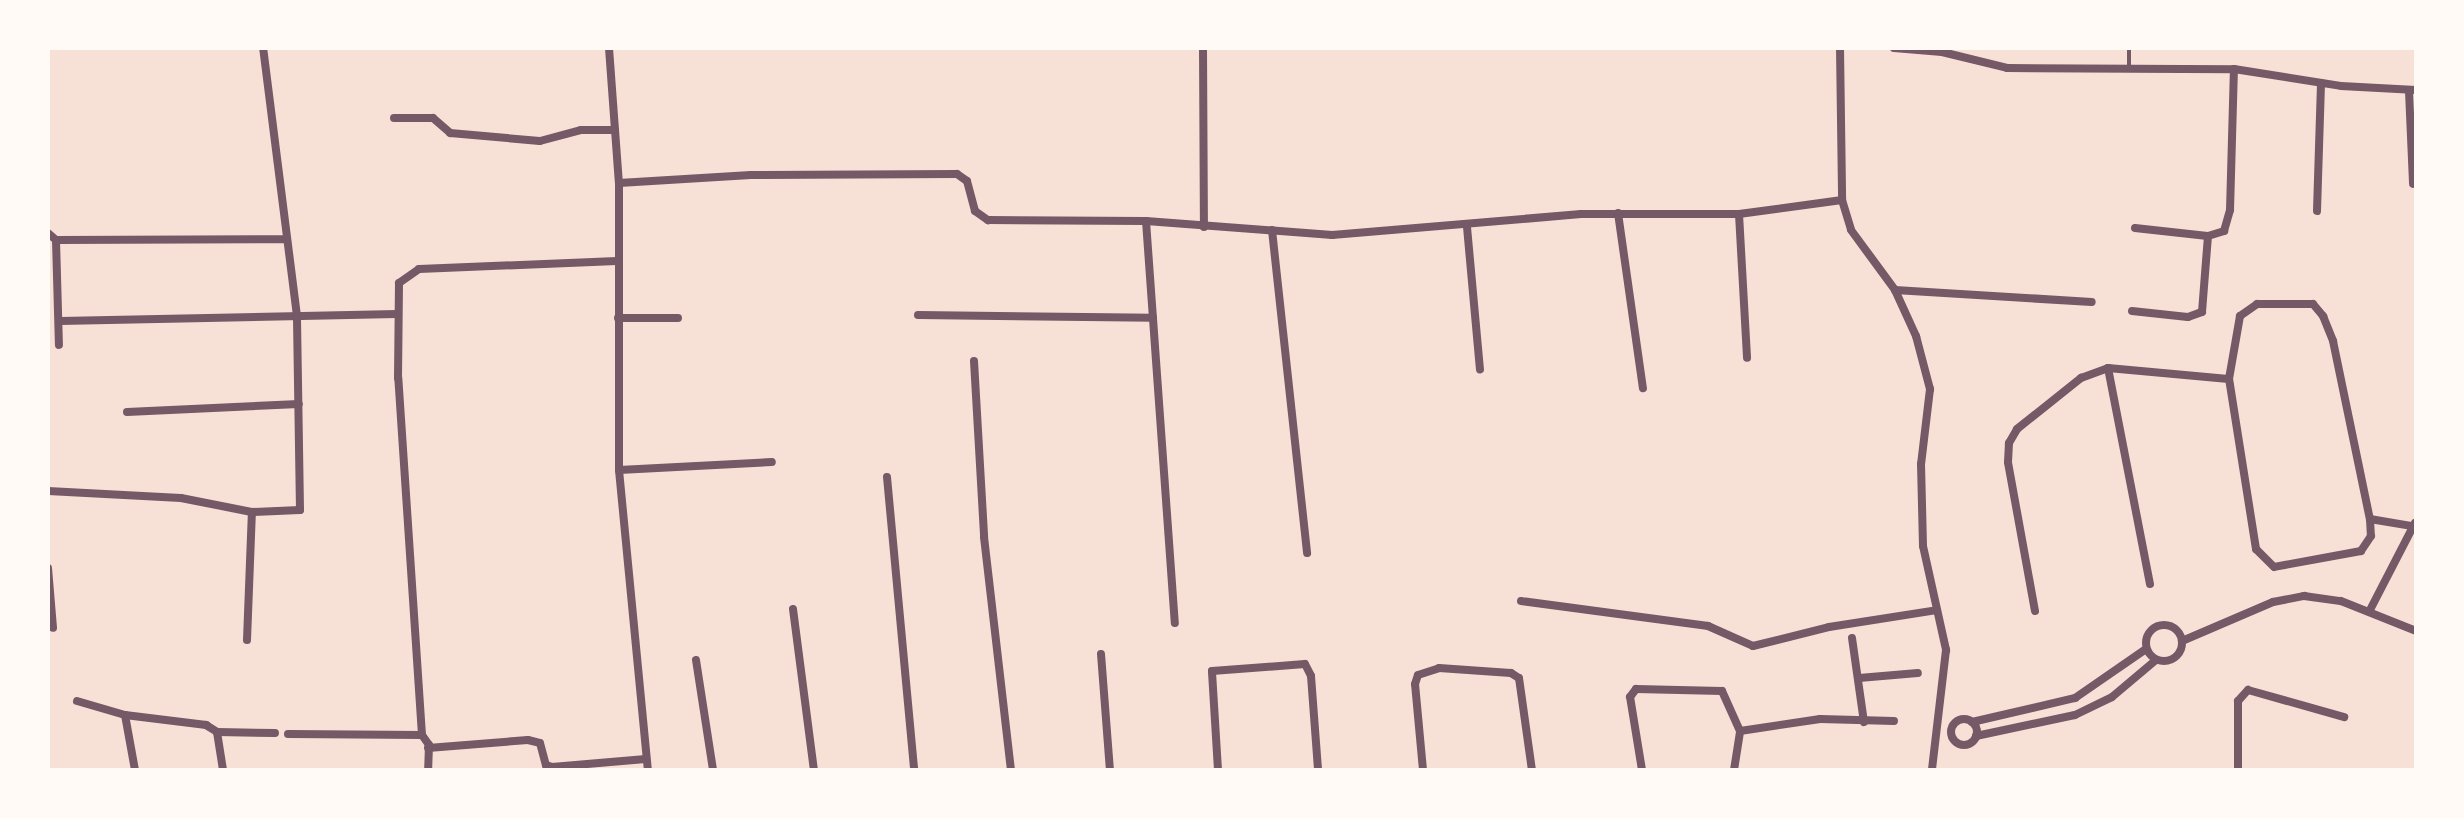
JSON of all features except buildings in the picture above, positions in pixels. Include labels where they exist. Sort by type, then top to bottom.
[{"type":"street","points":[[48,491],[181,498],[252,512],[300,510],[297,316],[263,48]]},
{"type":"street","points":[[609,48],[619,183],[619,470],[648,770]]},
{"type":"street","points":[[1203,48],[1204,227]]},
{"type":"street","points":[[1840,48],[1842,200],[1851,230],[1895,290],[1916,336],[1930,389],[1921,464],[1923,546],[1946,650],[1932,770]]},
{"type":"street","points":[[1894,48],[1942,52],[2007,68],[2234,69],[2321,83],[2412,90],[2413,184]]},
{"type":"street","points":[[2135,228],[2208,236],[2224,231],[2230,210],[2234,69]]},
{"type":"street","points":[[2317,211],[2321,83]]},
{"type":"street","points":[[394,118],[433,118],[450,133],[540,141],[581,130],[615,130]]},
{"type":"street","points":[[619,183],[751,175],[957,174],[967,181],[975,211],[988,220],[1146,221],[1332,235],[1618,213],[1739,214],[1842,200]]},
{"type":"street","points":[[1618,213],[1643,388]]},
{"type":"street","points":[[1739,214],[1747,358]]},
{"type":"street","points":[[1146,221],[1175,623]]},
{"type":"street","points":[[1467,227],[1480,369]]},
{"type":"street","points":[[1272,230],[1307,553]]},
{"type":"street","points":[[48,233],[56,240],[286,239]]},
{"type":"street","points":[[2132,311],[2188,317],[2202,312],[2208,236]]},
{"type":"street","points":[[56,240],[59,345]]},
{"type":"street","points":[[428,770],[428,748],[422,735],[397,314],[399,283],[419,269],[617,261]]},
{"type":"street","points":[[1895,290],[2092,302]]},
{"type":"street","points":[[2285,300],[2313,304],[2333,341],[2370,519],[2371,536],[2361,551],[2289,567],[2264,560],[2256,549],[2229,379],[2240,316],[2257,304],[2285,300]]},
{"type":"street","points":[[60,321],[397,314]]},
{"type":"street","points":[[918,315],[1153,318]]},
{"type":"street","points":[[618,318],[678,318]]},
{"type":"street","points":[[974,361],[984,537],[1011,770]]},
{"type":"street","points":[[2035,611],[2009,476],[2009,443],[2017,429],[2081,378],[2108,368],[2229,379]]},
{"type":"street","points":[[2108,368],[2150,584]]},
{"type":"street","points":[[127,412],[299,404]]},
{"type":"street","points":[[619,470],[772,462]]},
{"type":"street","points":[[887,477],[914,770]]},
{"type":"street","points":[[247,640],[252,512]]},
{"type":"street","points":[[2370,519],[2414,524],[2370,610]]},
{"type":"street","points":[[48,568],[53,628]]},
{"type":"street","points":[[2182,641],[2175,628],[2160,625],[2148,634],[2146,649],[2103,684],[2050,705],[1972,722],[1959,720],[1951,731],[1952,740],[1963,746],[1976,736],[2056,721],[2112,697],[2156,660],[2172,660],[2182,641],[2273,602],[2304,596],[2370,610],[2416,631]]},
{"type":"street","points":[[1521,601],[1708,626],[1753,646],[1829,627],[1937,610]]},
{"type":"street","points":[[793,609],[814,770]]},
{"type":"street","points":[[1852,638],[1864,722]]},
{"type":"street","points":[[2146,649],[2156,660]]},
{"type":"street","points":[[1101,654],[1110,770]]},
{"type":"street","points":[[696,660],[713,770]]},
{"type":"street","points":[[1218,770],[1212,671],[1305,664],[1311,676],[1318,770]]},
{"type":"street","points":[[1423,770],[1415,684],[1418,675],[1439,668],[1511,673],[1519,678],[1532,770]]},
{"type":"street","points":[[1859,678],[1918,673]]},
{"type":"street","points":[[2103,684],[2112,697]]},
{"type":"street","points":[[1642,770],[1630,697],[1636,689],[1722,691],[1740,731],[1734,770]]},
{"type":"street","points":[[2238,770],[2238,701],[2248,690],[2344,717]]},
{"type":"street","points":[[77,701],[125,715],[191,722],[217,732],[275,733]]},
{"type":"street","points":[[2050,705],[2056,721]]},
{"type":"street","points":[[125,715],[135,770]]},
{"type":"street","points":[[1740,731],[1820,719],[1894,721]]},
{"type":"street","points":[[1972,722],[1976,736]]},
{"type":"street","points":[[1936,730],[1951,731]]},
{"type":"street","points":[[217,732],[223,770]]},
{"type":"street","points":[[288,734],[422,735]]},
{"type":"street","points":[[428,748],[528,740],[540,743],[546,765],[552,767],[646,759]]},
{"type":"lane","points":[[2129,48],[2129,67]]}]
